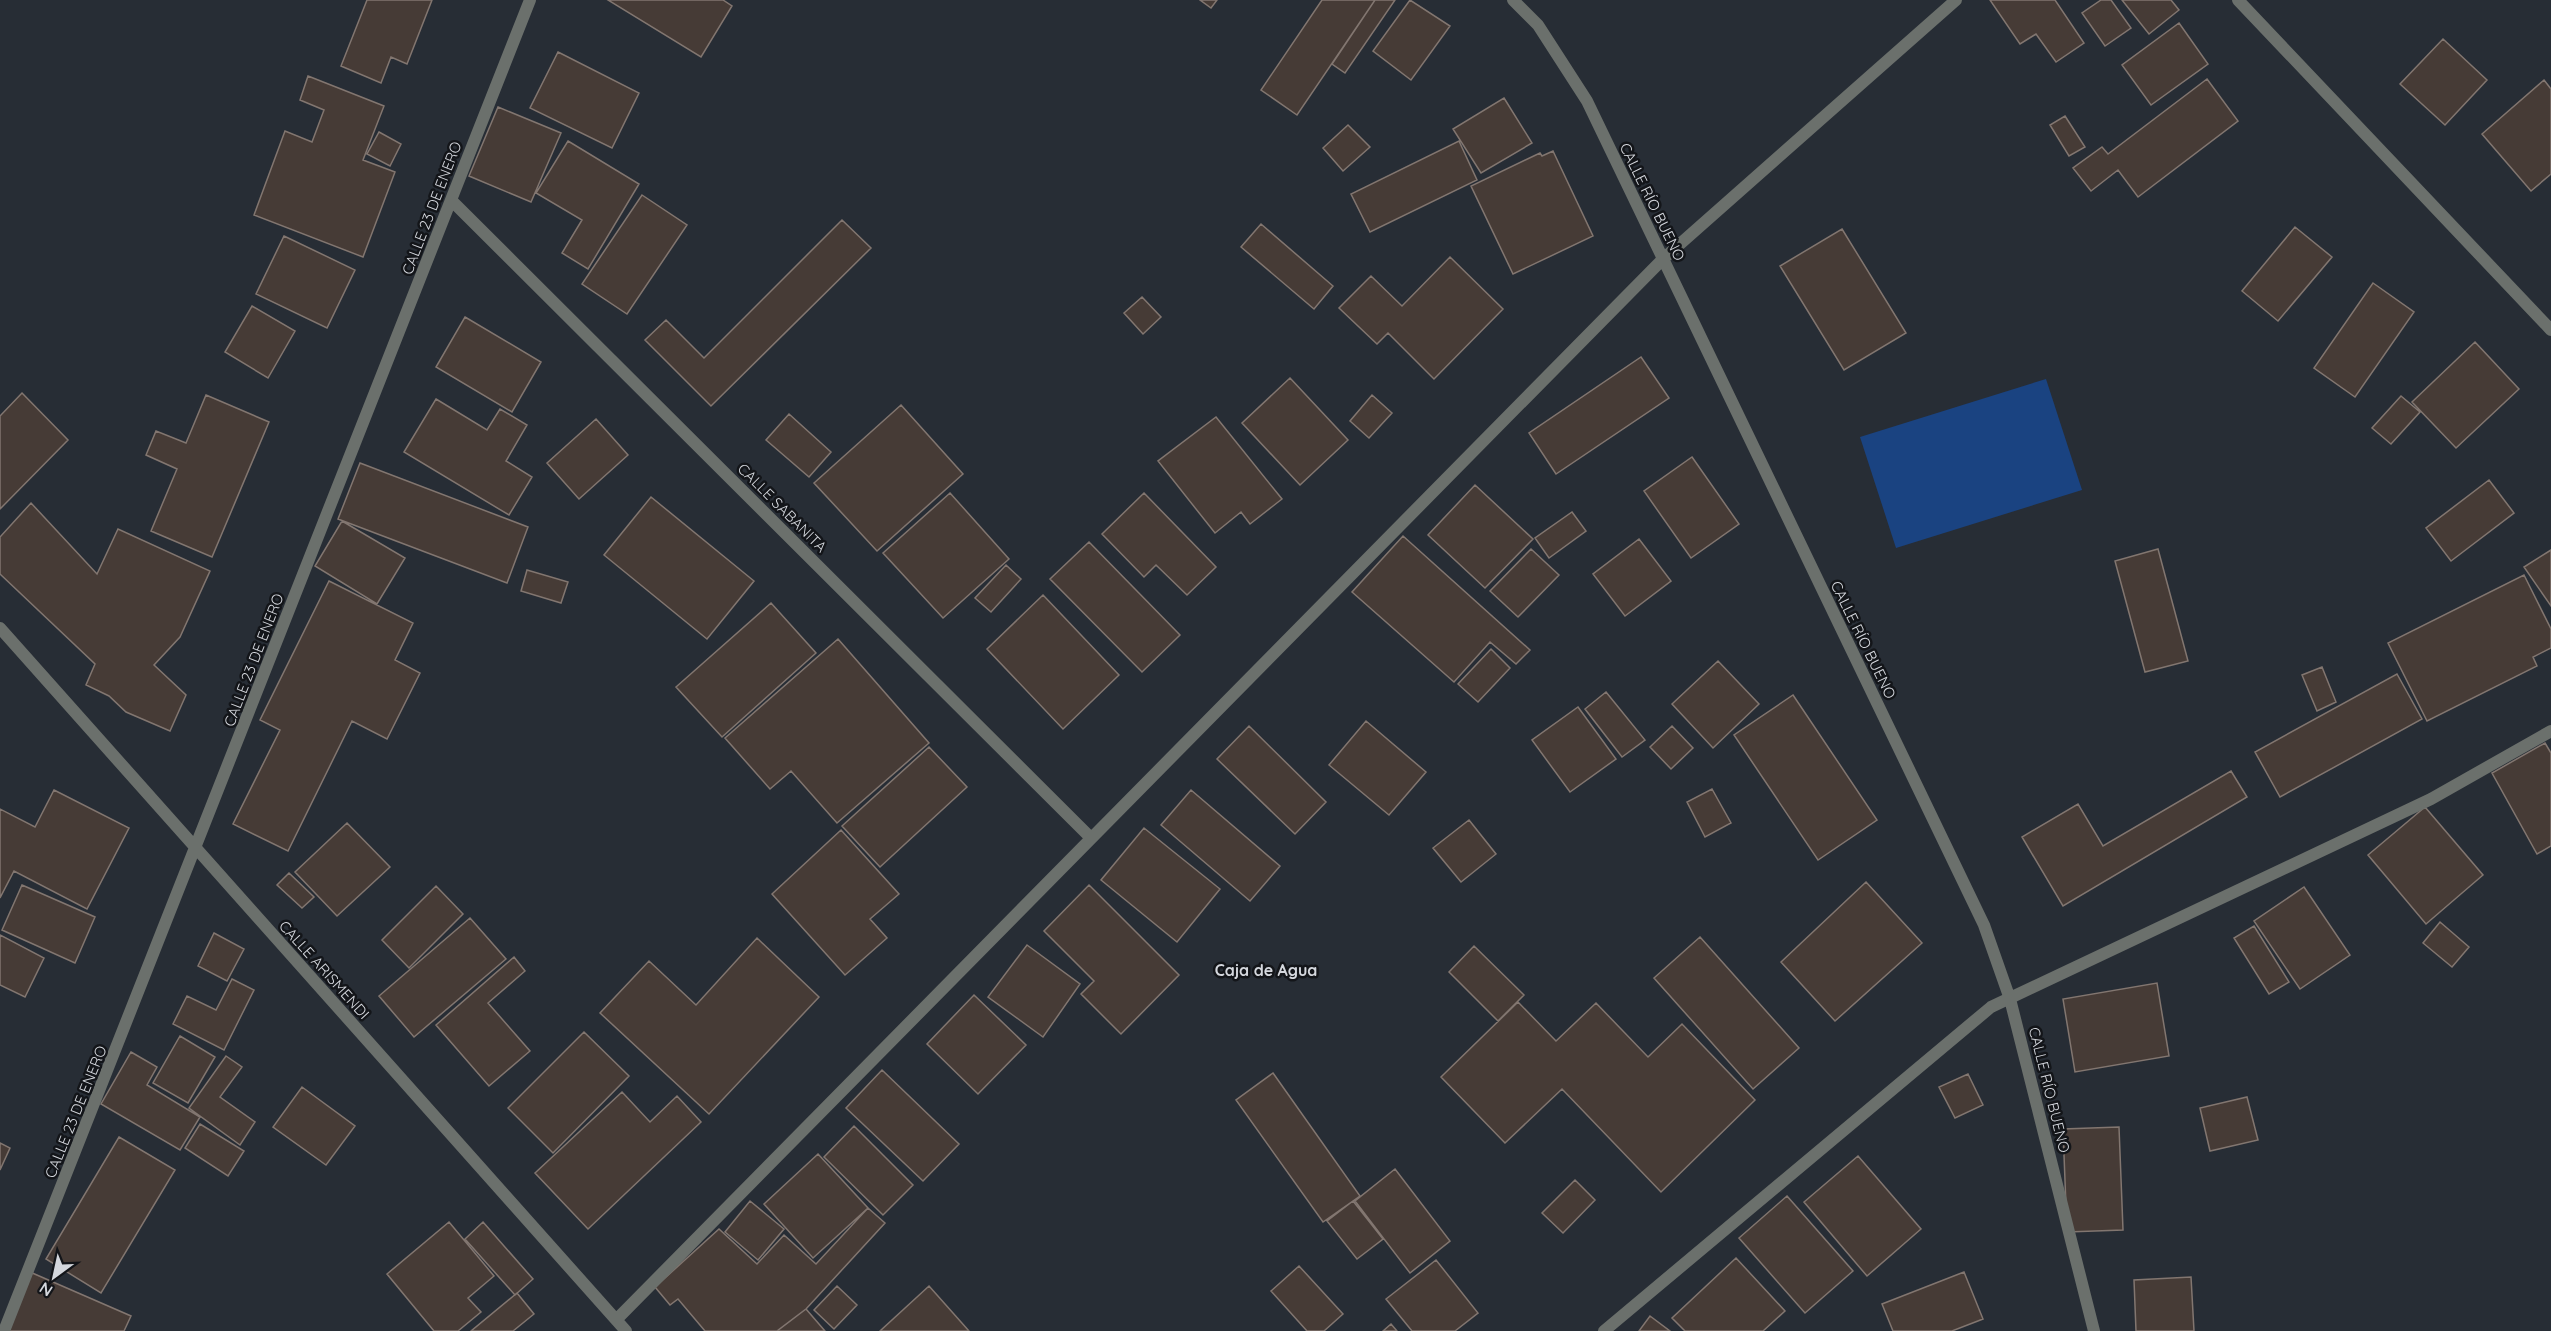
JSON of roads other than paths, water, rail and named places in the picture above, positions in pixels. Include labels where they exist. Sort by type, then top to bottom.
[{"type":"street","name":"CALLE 23 DE ENERO","points":[[4,1331],[530,0]]},
{"type":"street","name":"CALLE RÍO BUENO","points":[[1513,0],[1538,25],[1587,100],[1984,925],[2010,999],[2094,1331]]},
{"type":"street","points":[[616,1320],[1663,259],[1956,0]]},
{"type":"street","points":[[2238,0],[2551,330]]},
{"type":"street","name":"CALLE SABANITA","points":[[451,200],[1091,838]]},
{"type":"street","name":"CALLE ARISMENDI","points":[[0,628],[626,1331]]},
{"type":"street","points":[[1604,1331],[1991,1007],[2431,799],[2551,731]]},
{"type":"district","name":"Caja de Agua","points":[[1266,970]]}]
